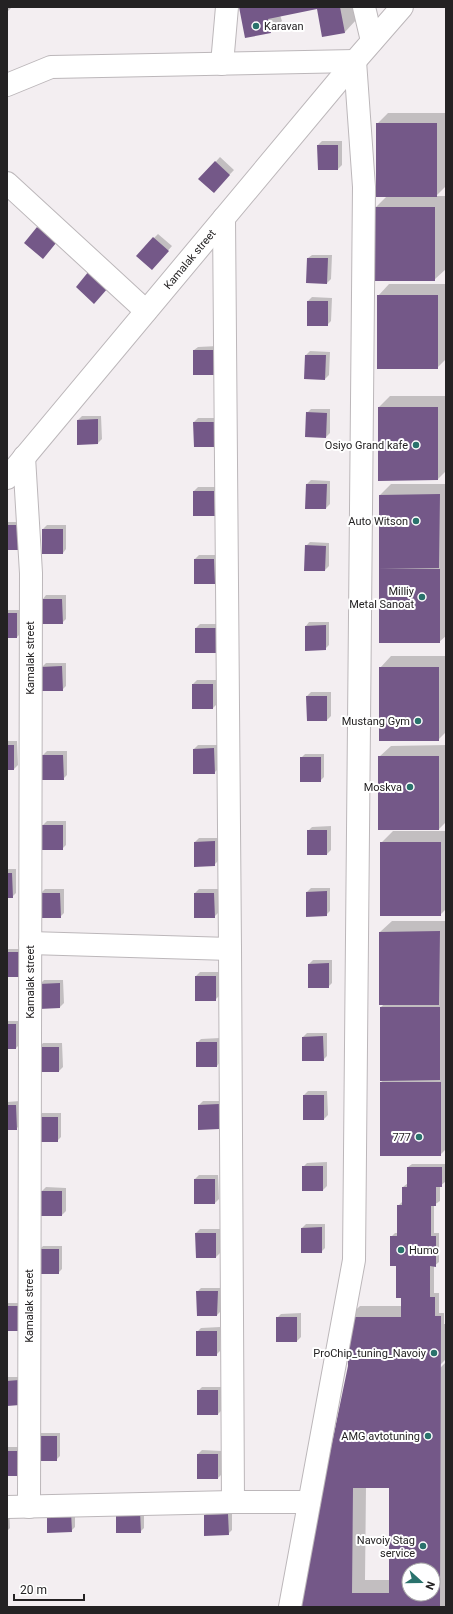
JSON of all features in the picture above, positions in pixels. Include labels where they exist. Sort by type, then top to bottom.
[{"type":"street","points":[[222,64],[227,7]]},
{"type":"street","points":[[364,7],[372,41]]},
{"type":"street","name":"Kamalak street","points":[[7,478],[355,61],[402,7]]},
{"type":"street","points":[[7,85],[51,67],[355,61],[364,187],[354,1260],[290,1607]]},
{"type":"street","points":[[7,183],[146,311]]},
{"type":"street","points":[[224,218],[233,1502]]},
{"type":"street","name":"Kamalak street","points":[[24,457],[31,573],[29,1507]]},
{"type":"street","points":[[30,943],[230,949]]},
{"type":"street","points":[[7,1507],[233,1502],[310,1502]]},
{"type":"building","name":"Karavan","points":[[239,7],[340,7],[345,33],[322,37],[317,9],[268,19],[271,33],[245,38]]},
{"type":"building","points":[[376,123],[437,123],[437,197],[376,197]]},
{"type":"building","points":[[317,145],[338,145],[338,170],[318,170]]},
{"type":"building","points":[[215,161],[230,175],[214,193],[198,179]]},
{"type":"building","points":[[374,207],[435,207],[435,281],[374,281]]},
{"type":"building","points":[[37,227],[56,243],[43,259],[24,243]]},
{"type":"building","points":[[153,237],[169,251],[152,270],[136,256]]},
{"type":"building","points":[[307,258],[328,258],[327,284],[306,283]]},
{"type":"building","points":[[89,271],[108,288],[94,304],[76,287]]},
{"type":"building","points":[[377,295],[438,295],[438,369],[377,369]]},
{"type":"building","points":[[307,301],[328,301],[328,326],[307,326]]},
{"type":"building","points":[[193,350],[214,350],[214,375],[193,375]]},
{"type":"building","points":[[305,355],[326,355],[325,380],[304,379]]},
{"type":"building","points":[[378,407],[438,407],[438,480],[378,481]]},
{"type":"building","points":[[306,412],[327,413],[326,438],[305,437]]},
{"type":"building","points":[[98,419],[98,444],[77,445],[77,420]]},
{"type":"building","points":[[193,422],[214,422],[214,447],[194,447]]},
{"type":"building","points":[[306,484],[327,484],[326,509],[305,509]]},
{"type":"building","points":[[193,491],[214,491],[215,516],[193,516]]},
{"type":"building","points":[[440,494],[439,568],[379,569],[379,495]]},
{"type":"building","points":[[7,525],[19,525],[19,550],[7,550]]},
{"type":"building","points":[[42,529],[63,529],[63,554],[42,554]]},
{"type":"building","points":[[305,545],[326,546],[325,571],[304,571]]},
{"type":"building","points":[[194,559],[214,559],[215,584],[194,584]]},
{"type":"building","points":[[379,569],[440,569],[440,643],[379,643]]},
{"type":"building","points":[[42,599],[62,599],[63,624],[42,624]]},
{"type":"building","points":[[7,613],[17,613],[17,638],[7,638]]},
{"type":"building","points":[[326,625],[326,650],[305,651],[305,626]]},
{"type":"building","points":[[195,628],[216,628],[216,653],[195,653]]},
{"type":"building","points":[[62,666],[63,691],[41,691],[41,667]]},
{"type":"building","points":[[379,667],[439,667],[439,741],[379,741]]},
{"type":"building","points":[[192,684],[213,684],[213,709],[192,709]]},
{"type":"building","points":[[306,696],[327,696],[327,721],[307,721]]},
{"type":"building","points":[[7,745],[14,745],[14,770],[7,770]]},
{"type":"building","points":[[214,748],[215,774],[193,774],[193,749]]},
{"type":"building","points":[[42,755],[63,755],[64,780],[42,780]]},
{"type":"building","points":[[378,756],[439,756],[439,830],[378,830]]},
{"type":"building","points":[[300,757],[321,757],[321,782],[300,782]]},
{"type":"building","points":[[42,825],[63,825],[63,850],[42,850]]},
{"type":"building","points":[[307,830],[327,830],[327,855],[307,855]]},
{"type":"building","points":[[215,841],[215,866],[194,867],[194,842]]},
{"type":"building","points":[[380,842],[441,842],[441,916],[380,916]]},
{"type":"building","points":[[7,873],[12,873],[13,898],[7,898]]},
{"type":"building","points":[[327,891],[327,916],[306,917],[306,892]]},
{"type":"building","points":[[40,893],[60,893],[61,918],[40,918]]},
{"type":"building","points":[[194,893],[214,893],[215,918],[194,918]]},
{"type":"building","points":[[440,931],[439,1005],[379,1005],[379,932]]},
{"type":"building","points":[[7,952],[21,952],[21,977],[7,977]]},
{"type":"building","points":[[329,963],[329,988],[308,988],[308,964]]},
{"type":"building","points":[[195,976],[216,976],[216,1001],[195,1001]]},
{"type":"building","points":[[60,983],[60,1008],[39,1009],[39,984]]},
{"type":"building","points":[[380,1007],[440,1007],[440,1080],[380,1081]]},
{"type":"building","points":[[7,1024],[16,1024],[16,1049],[7,1049]]},
{"type":"building","points":[[323,1036],[324,1061],[302,1061],[302,1037]]},
{"type":"building","points":[[196,1042],[217,1042],[217,1067],[196,1067]]},
{"type":"building","points":[[38,1047],[59,1047],[59,1072],[38,1072]]},
{"type":"building","points":[[380,1082],[441,1082],[441,1156],[380,1156]]},
{"type":"building","points":[[303,1095],[324,1095],[324,1120],[303,1120]]},
{"type":"building","points":[[219,1104],[219,1129],[198,1130],[198,1105]]},
{"type":"building","points":[[7,1105],[16,1105],[17,1130],[7,1130]]},
{"type":"building","points":[[37,1117],[58,1117],[58,1142],[37,1142]]},
{"type":"building","points":[[302,1166],[323,1166],[323,1191],[302,1191]]},
{"type":"building","points":[[407,1167],[442,1167],[442,1187],[436,1187],[436,1206],[431,1206],[431,1236],[436,1236],[436,1267],[430,1266],[430,1297],[435,1297],[435,1316],[441,1316],[440,1562],[401,1562],[401,1602],[440,1602],[440,1607],[298,1607],[348,1366],[347,1317],[401,1317],[401,1298],[396,1298],[396,1266],[390,1266],[390,1236],[397,1236],[397,1205],[402,1205],[402,1187],[407,1187]],"holes":[[[353,1488],[389,1488],[389,1593],[352,1593]]]},
{"type":"building","points":[[194,1179],[215,1179],[215,1204],[194,1204]]},
{"type":"building","points":[[41,1191],[62,1191],[62,1216],[41,1216]]},
{"type":"building","points":[[322,1227],[322,1253],[301,1253],[301,1228]]},
{"type":"building","points":[[195,1233],[216,1233],[216,1258],[196,1258]]},
{"type":"building","points":[[38,1249],[59,1249],[59,1274],[38,1274]]},
{"type":"building","points":[[196,1291],[218,1291],[217,1316],[197,1316]]},
{"type":"building","points":[[7,1306],[19,1306],[19,1331],[7,1331]]},
{"type":"building","points":[[276,1317],[297,1317],[297,1342],[276,1342]]},
{"type":"building","points":[[196,1331],[217,1331],[217,1356],[196,1356]]},
{"type":"building","points":[[19,1380],[20,1405],[7,1406],[7,1381]]},
{"type":"building","points":[[197,1390],[218,1390],[218,1415],[197,1415]]},
{"type":"building","points":[[36,1436],[57,1436],[57,1461],[36,1461]]},
{"type":"building","points":[[7,1451],[19,1451],[19,1476],[7,1476]]},
{"type":"building","points":[[197,1454],[218,1454],[218,1479],[197,1479]]},
{"type":"building","points":[[47,1511],[71,1511],[72,1532],[47,1533]]},
{"type":"building","points":[[140,1511],[141,1533],[116,1533],[116,1512]]},
{"type":"building","points":[[228,1514],[229,1535],[204,1536],[204,1515]]},
{"type":"place","name":"Karavan","points":[[256,26]]},
{"type":"place","name":"Osiyo Grand kafe","points":[[416,445]]},
{"type":"place","name":"Auto Witson","points":[[416,521]]},
{"type":"place","name":"Milliy Metal Sanoat","points":[[422,597]]},
{"type":"place","name":"Mustang Gym","points":[[418,721]]},
{"type":"place","name":"Moskva","points":[[410,787]]},
{"type":"place","name":"777","points":[[419,1137]]},
{"type":"place","name":"Humo","points":[[401,1250]]},
{"type":"place","name":"ProChip_tuning_Navoiy","points":[[434,1353]]},
{"type":"place","name":"AMG avtotuning","points":[[428,1436]]},
{"type":"place","name":"Navoiy Stag service","points":[[423,1546]]}]
